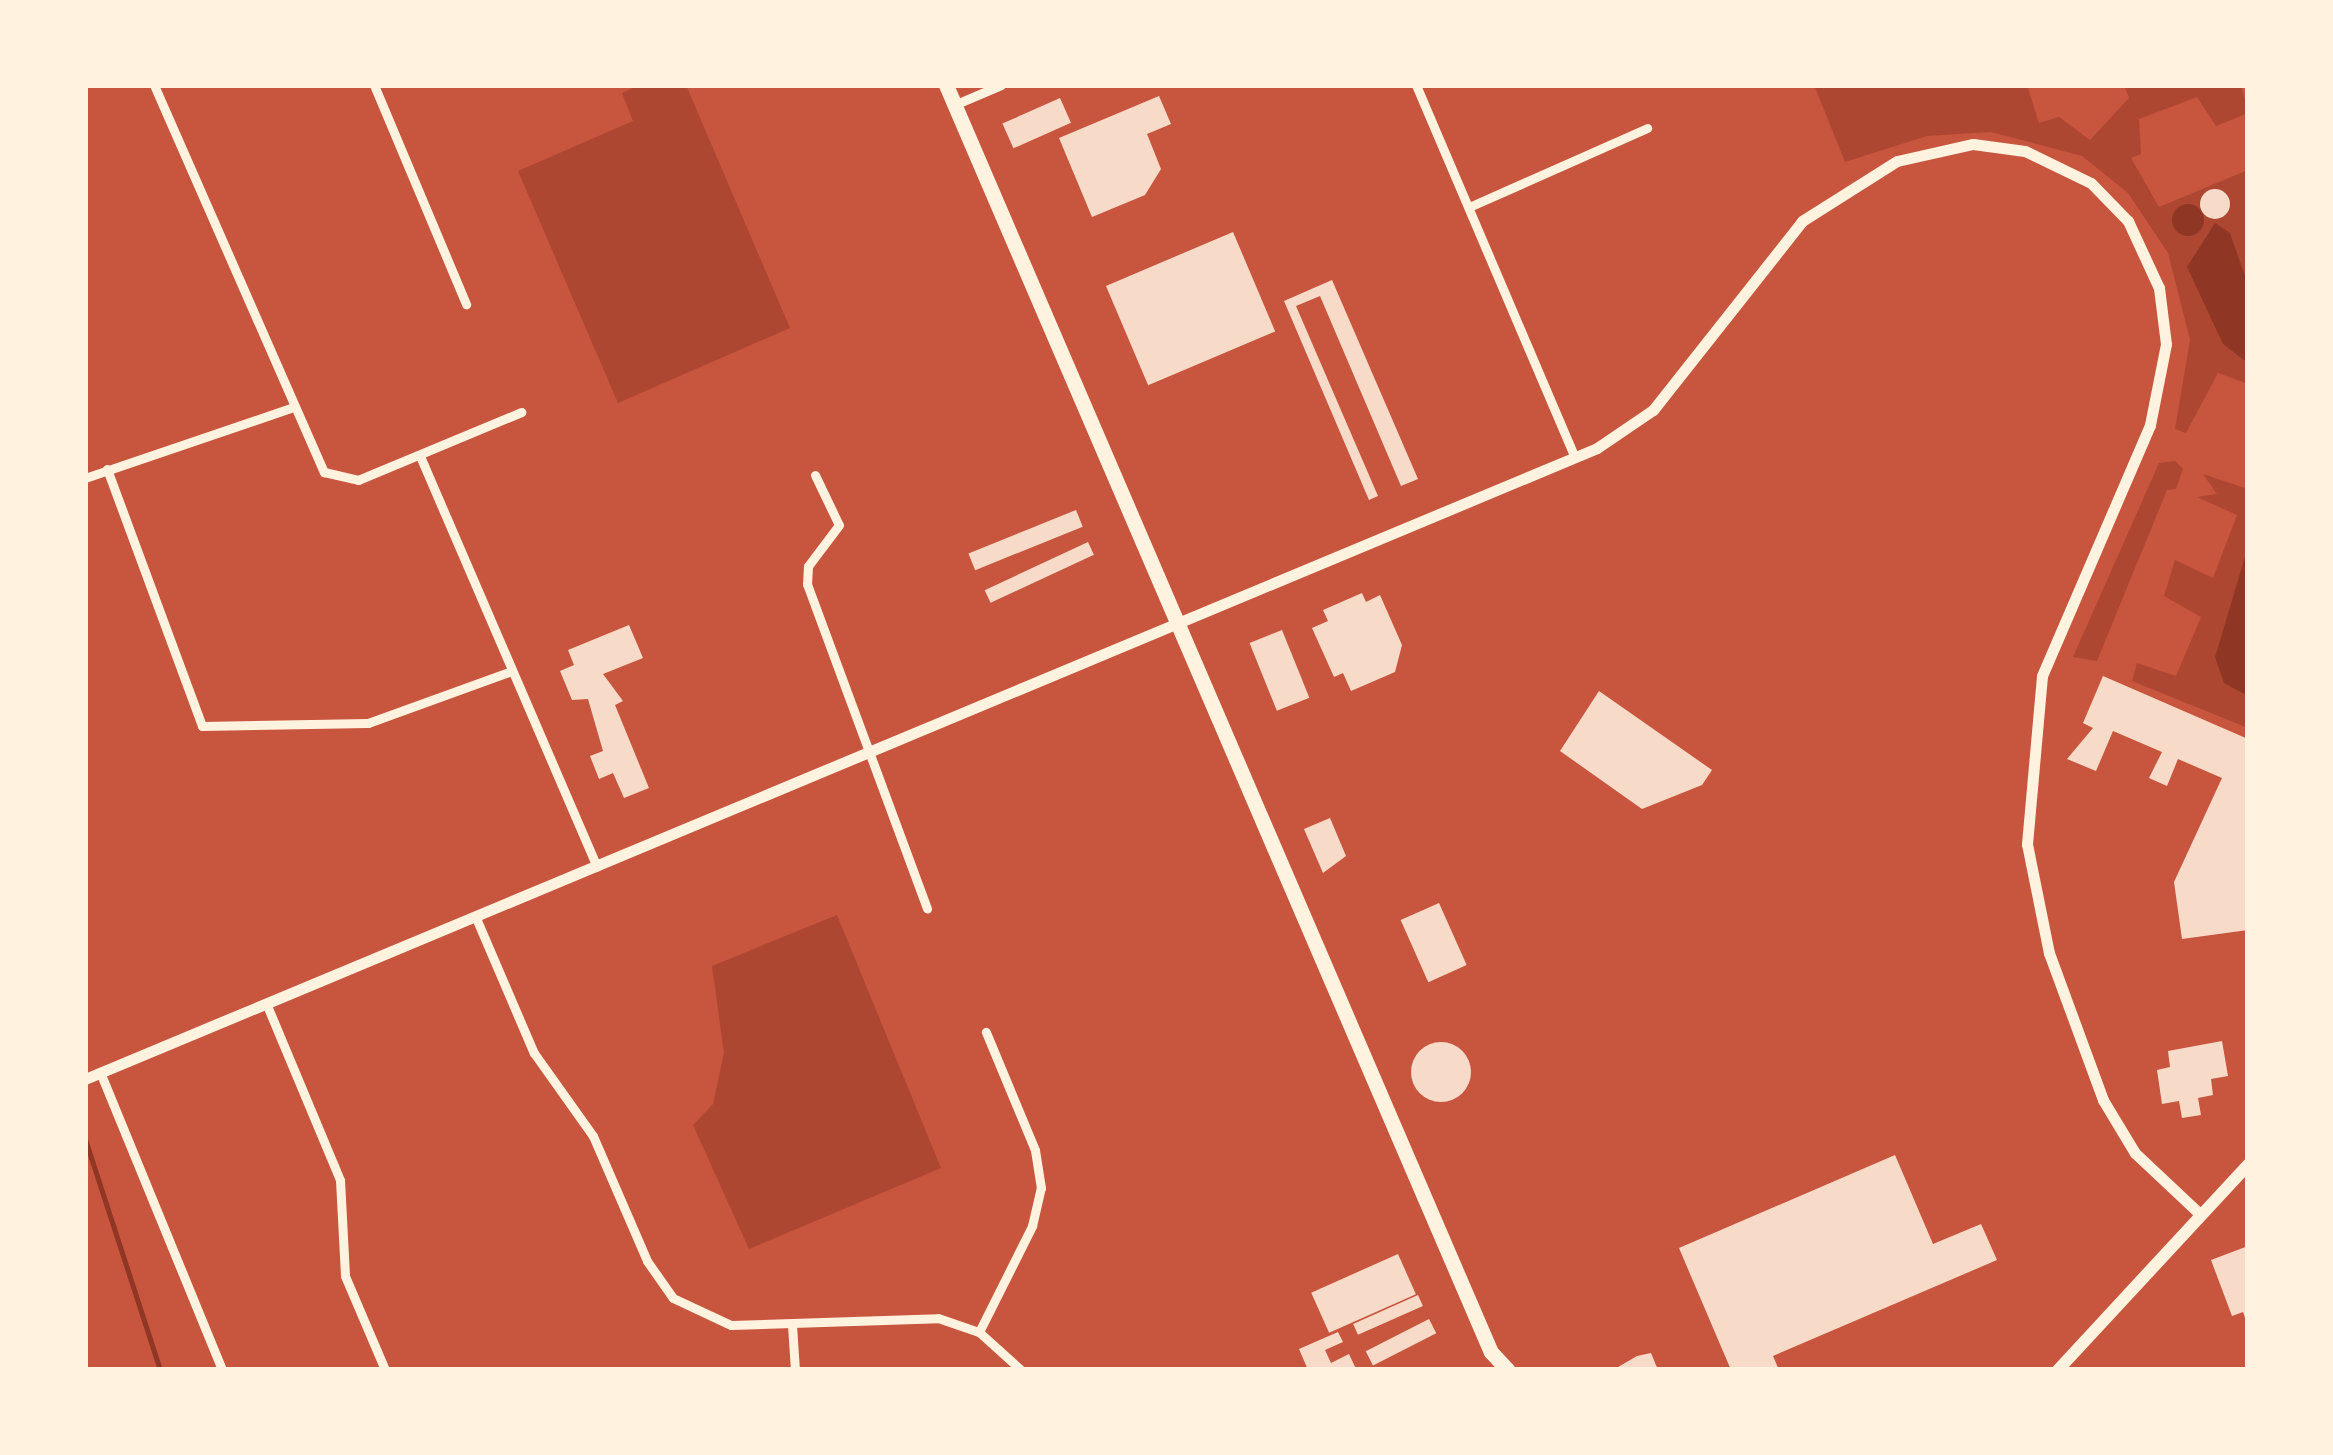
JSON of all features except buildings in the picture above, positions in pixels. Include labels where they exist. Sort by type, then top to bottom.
[{"type":"main road","points":[[946,85],[1490,1352],[1508,1370]]},
{"type":"main road","points":[[2058,1370],[2248,1166]]},
{"type":"main road","points":[[1490,1352],[1490,1370]]},
{"type":"street","points":[[154,85],[317,465],[335,478],[358,480],[522,412]]},
{"type":"street","points":[[374,85],[466,304]]},
{"type":"street","points":[[954,105],[1001,85]]},
{"type":"street","points":[[1416,85],[1575,457]]},
{"type":"street","points":[[1469,208],[1647,128]]},
{"type":"street","points":[[92,1076],[1575,457],[1653,410],[1792,230],[1897,160],[1973,144],[2025,151],[2072,170],[2128,221],[2159,288],[2159,392],[2042,676],[2027,844],[2045,940],[2103,1100],[2135,1153],[2200,1214]]},
{"type":"street","points":[[85,478],[291,408]]},
{"type":"street","points":[[420,456],[597,866]]},
{"type":"street","points":[[107,469],[202,726],[368,722],[512,671]]},
{"type":"street","points":[[814,475],[839,525],[808,566],[807,584],[927,908]]},
{"type":"street","points":[[476,918],[534,1053],[594,1136],[659,1282],[715,1322],[792,1325],[938,1318],[979,1332],[1021,1370]]},
{"type":"street","points":[[266,1003],[340,1180],[345,1276],[385,1370]]},
{"type":"street","points":[[979,1332],[1032,1226],[1041,1188],[986,1032]]},
{"type":"street","points":[[85,1062],[222,1370]]},
{"type":"street","points":[[792,1325],[795,1370]]},
{"type":"shaded area","points":[[640,85],[686,85],[790,328],[618,403],[518,171],[633,121],[622,93]]},
{"type":"shaded area","points":[[1814,85],[2027,85],[2039,123],[2059,117],[2090,140],[2129,98],[2124,85],[2241,85],[2248,113],[2216,126],[2197,97],[2139,119],[2141,154],[2131,158],[2159,207],[2248,170],[2248,384],[2218,373],[2186,433],[2175,429],[2190,340],[2168,253],[2128,193],[2082,156],[1991,132],[1927,136],[1845,162]]},
{"type":"shaded area","points":[[2188,204],[2199,209],[2204,220],[2199,231],[2188,236],[2177,231],[2172,220],[2177,209]]},
{"type":"shaded area","points":[[2215,223],[2230,233],[2248,285],[2248,363],[2223,344],[2187,267]]},
{"type":"shaded area","points":[[2175,461],[2183,469],[2176,489],[2167,490],[2097,661],[2073,657],[2159,463]]},
{"type":"shaded area","points":[[2203,474],[2248,489],[2248,728],[2132,681],[2137,663],[2176,676],[2201,617],[2164,596],[2175,560],[2213,578],[2237,515],[2197,497],[2217,494]]},
{"type":"shaded area","points":[[2248,547],[2248,696],[2224,683],[2215,657]]},
{"type":"shaded area","points":[[837,915],[941,1168],[749,1249],[693,1125],[713,1104],[724,1053],[712,966]]},
{"type":"waterway","points":[[85,1139],[160,1370]]}]
